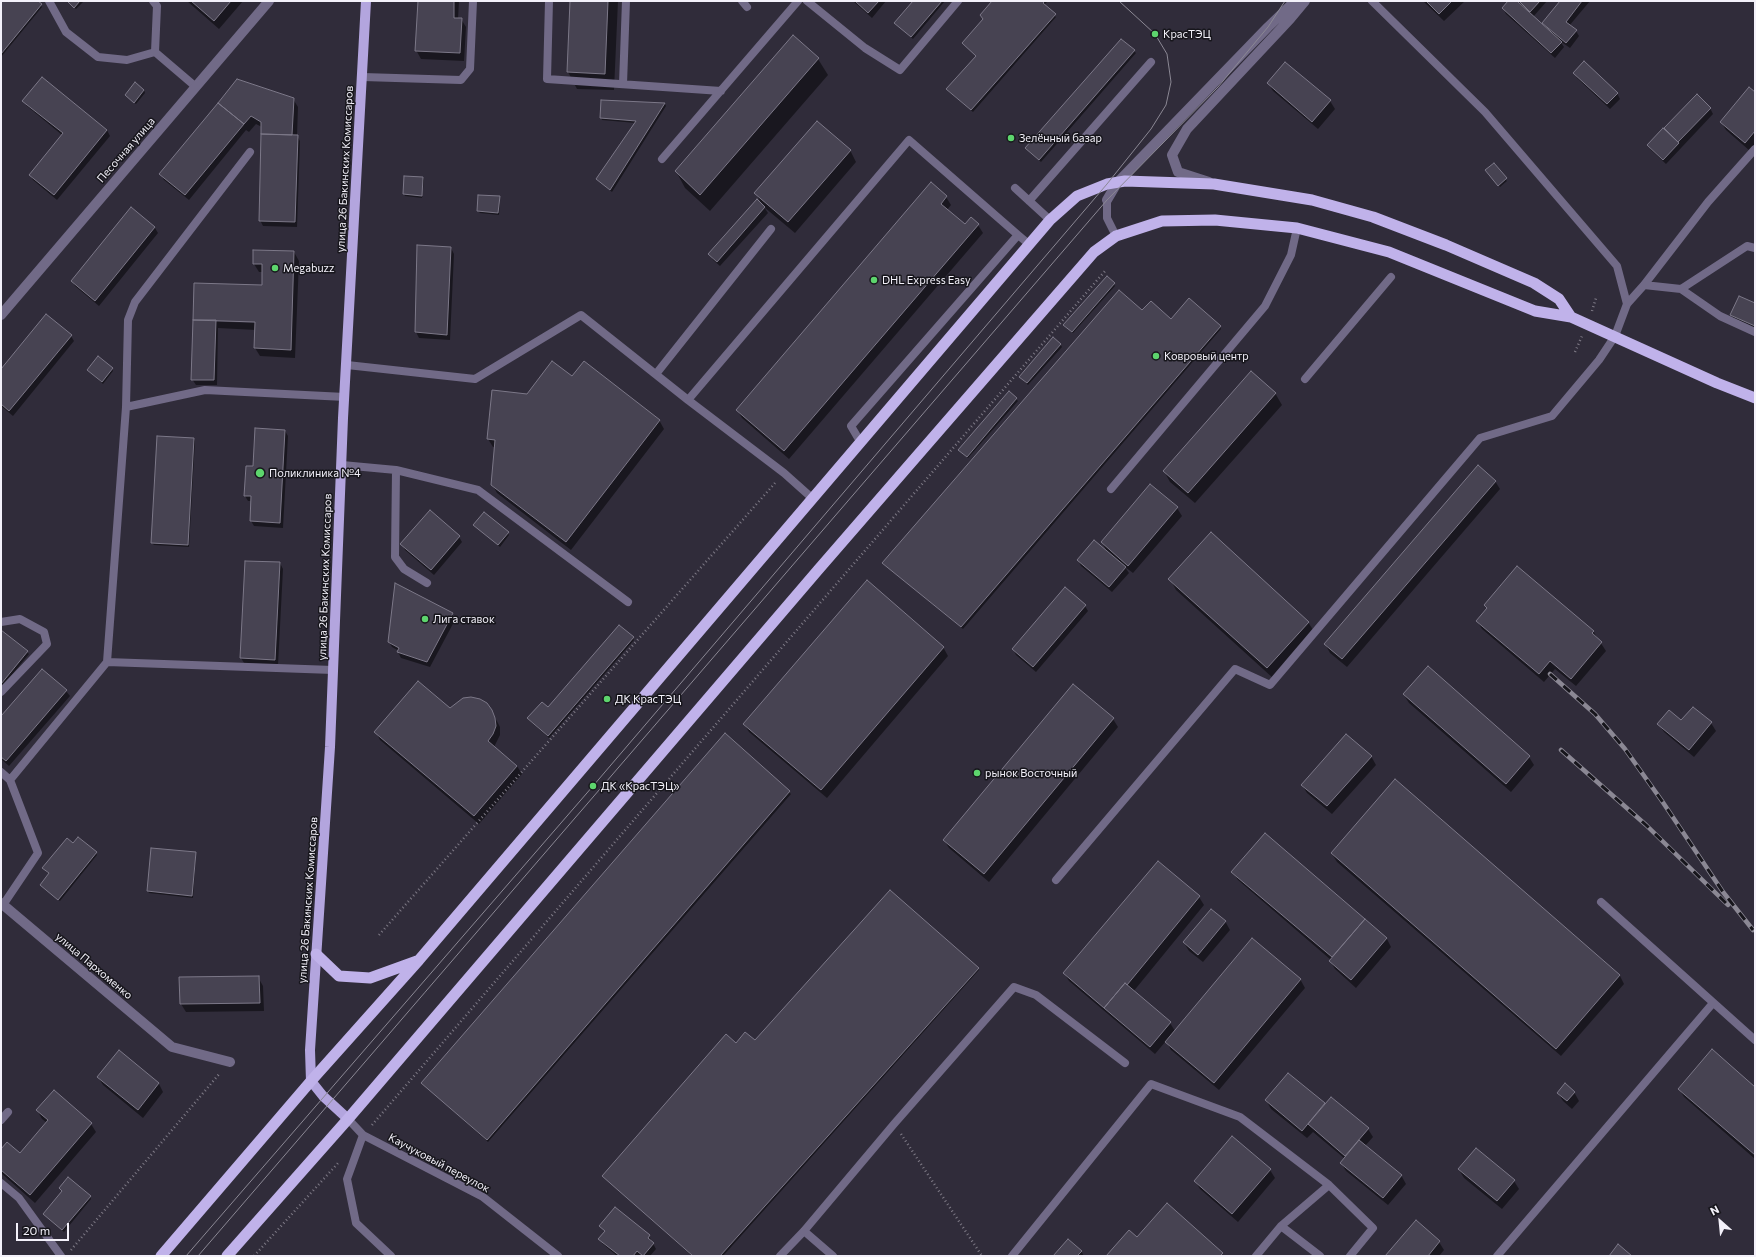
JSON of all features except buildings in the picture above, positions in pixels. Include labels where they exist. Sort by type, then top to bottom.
[{"type":"highway","points":[[161,1256],[630,715],[812,498],[861,443],[1050,220],[1077,196],[1107,184],[1125,181],[1214,184],[1312,200],[1373,217],[1446,245],[1534,283],[1559,299],[1571,316]]},
{"type":"highway","points":[[227,1256],[348,1119],[818,570],[1094,252],[1116,236],[1162,221],[1215,220],[1297,228],[1389,252],[1535,311],[1571,316],[1755,398]]},
{"type":"highway","points":[[316,954],[339,976],[370,978],[419,960]]},
{"type":"main road","name":"улица 26 Бакинских Комиссаров","points":[[311,1082],[310,1050],[330,747],[345,397],[366,1]]},
{"type":"main road","points":[[311,1082],[323,1096],[348,1119]]},
{"type":"street","name":"Песочная улица","points":[[1,315],[269,1]]},
{"type":"street","points":[[1107,200],[1117,183],[1295,1]]},
{"type":"street","points":[[1214,184],[1178,172],[1172,155],[1187,129],[1305,1]]},
{"type":"street","name":"улица Пархоменко","points":[[2,905],[172,1047],[230,1062]]},
{"type":"lane","points":[[49,1],[66,32],[98,57],[127,60],[155,52]]},
{"type":"lane","points":[[363,78],[461,80],[470,69],[473,1]]},
{"type":"lane","points":[[549,1],[547,79],[721,91]]},
{"type":"lane","points":[[623,84],[626,1]]},
{"type":"lane","points":[[662,159],[798,1]]},
{"type":"lane","points":[[807,1],[865,48],[900,70],[958,1]]},
{"type":"lane","points":[[1372,1],[1485,112],[1617,266],[1627,304]]},
{"type":"lane","points":[[155,52],[157,3]]},
{"type":"lane","points":[[155,52],[196,87]]},
{"type":"lane","points":[[1029,201],[1151,62]]},
{"type":"lane","points":[[688,400],[909,140],[1030,245]]},
{"type":"lane","points":[[1056,880],[1235,669],[1270,685],[1480,438],[1552,416],[1599,360],[1615,336],[1627,304],[1644,285],[1708,202],[1755,149]]},
{"type":"lane","points":[[10,780],[107,662],[126,407],[128,320],[136,302],[250,152]]},
{"type":"lane","points":[[1015,188],[1050,220]]},
{"type":"lane","points":[[1107,200],[1107,218],[1116,236]]},
{"type":"lane","points":[[1111,489],[1265,306],[1291,255],[1297,228]]},
{"type":"lane","points":[[656,374],[771,229]]},
{"type":"lane","points":[[861,443],[851,426],[1018,235]]},
{"type":"lane","points":[[1681,289],[1747,246],[1755,248]]},
{"type":"lane","points":[[1305,379],[1391,277]]},
{"type":"lane","points":[[1644,285],[1681,289],[1720,316],[1755,332]]},
{"type":"lane","points":[[347,365],[475,379],[581,315],[688,400],[784,473],[812,498]]},
{"type":"lane","points":[[126,407],[205,390],[345,397]]},
{"type":"lane","points":[[342,465],[396,470],[478,490],[628,602]]},
{"type":"lane","points":[[396,470],[395,557],[404,569],[427,583]]},
{"type":"lane","points":[[1,622],[20,619],[44,632],[47,644],[1,692]]},
{"type":"lane","points":[[107,662],[333,670]]},
{"type":"lane","points":[[1,772],[10,780],[38,853],[2,905]]},
{"type":"lane","points":[[1601,902],[1755,1040]]},
{"type":"lane","points":[[780,1256],[804,1231],[894,1124],[1014,987],[1036,995],[1125,1063]]},
{"type":"lane","points":[[1497,1256],[1713,1003]]},
{"type":"lane","points":[[1012,1256],[1151,1084],[1240,1117],[1329,1185],[1373,1228],[1350,1256]]},
{"type":"lane","points":[[1,1120],[8,1112]]},
{"type":"lane","name":"Каучуковый переулок","points":[[348,1119],[363,1135],[483,1197],[558,1256]]},
{"type":"lane","points":[[363,1135],[347,1179],[356,1223],[391,1256]]},
{"type":"lane","points":[[1,1183],[19,1198],[60,1256]]},
{"type":"lane","points":[[1256,1256],[1281,1226],[1329,1185]]},
{"type":"lane","points":[[1281,1226],[1320,1256]]},
{"type":"lane","points":[[804,1231],[833,1256]]},
{"type":"path","points":[[363,1135],[1105,271]]},
{"type":"path","points":[[379,935],[784,473]]},
{"type":"path","points":[[66,1256],[230,1062]]},
{"type":"path","points":[[894,1124],[982,1256]]},
{"type":"path","points":[[254,1256],[342,1158]]},
{"type":"tram line","points":[[186,1256],[593,786],[1107,184],[1151,129],[1166,105],[1171,82],[1167,54],[1155,34],[1119,1]]},
{"type":"tram line","points":[[198,1256],[1107,200],[1218,87],[1268,27],[1285,1]]},
{"type":"railway","points":[[1550,674],[1595,714],[1625,749],[1723,892],[1753,930]]},
{"type":"railway","points":[[1561,750],[1646,825],[1728,905]]},
{"type":"place","name":"КрасТЭЦ","points":[[1155,34]]},
{"type":"place","name":"Зелённый базар","points":[[1011,138]]},
{"type":"place","name":"Megabuzz","points":[[275,268]]},
{"type":"place","name":"DHL Express Easy","points":[[874,280]]},
{"type":"place","name":"Ковровый центр","points":[[1156,356]]},
{"type":"place","name":"Поликлиника №4","points":[[260,473]]},
{"type":"place","name":"Лига ставок","points":[[425,619]]},
{"type":"place","name":"ДК КрасТЭЦ","points":[[607,699]]},
{"type":"place","name":"рынок Восточный","points":[[977,773]]},
{"type":"place","name":"ДК «КрасТЭЦ»","points":[[593,786]]}]
